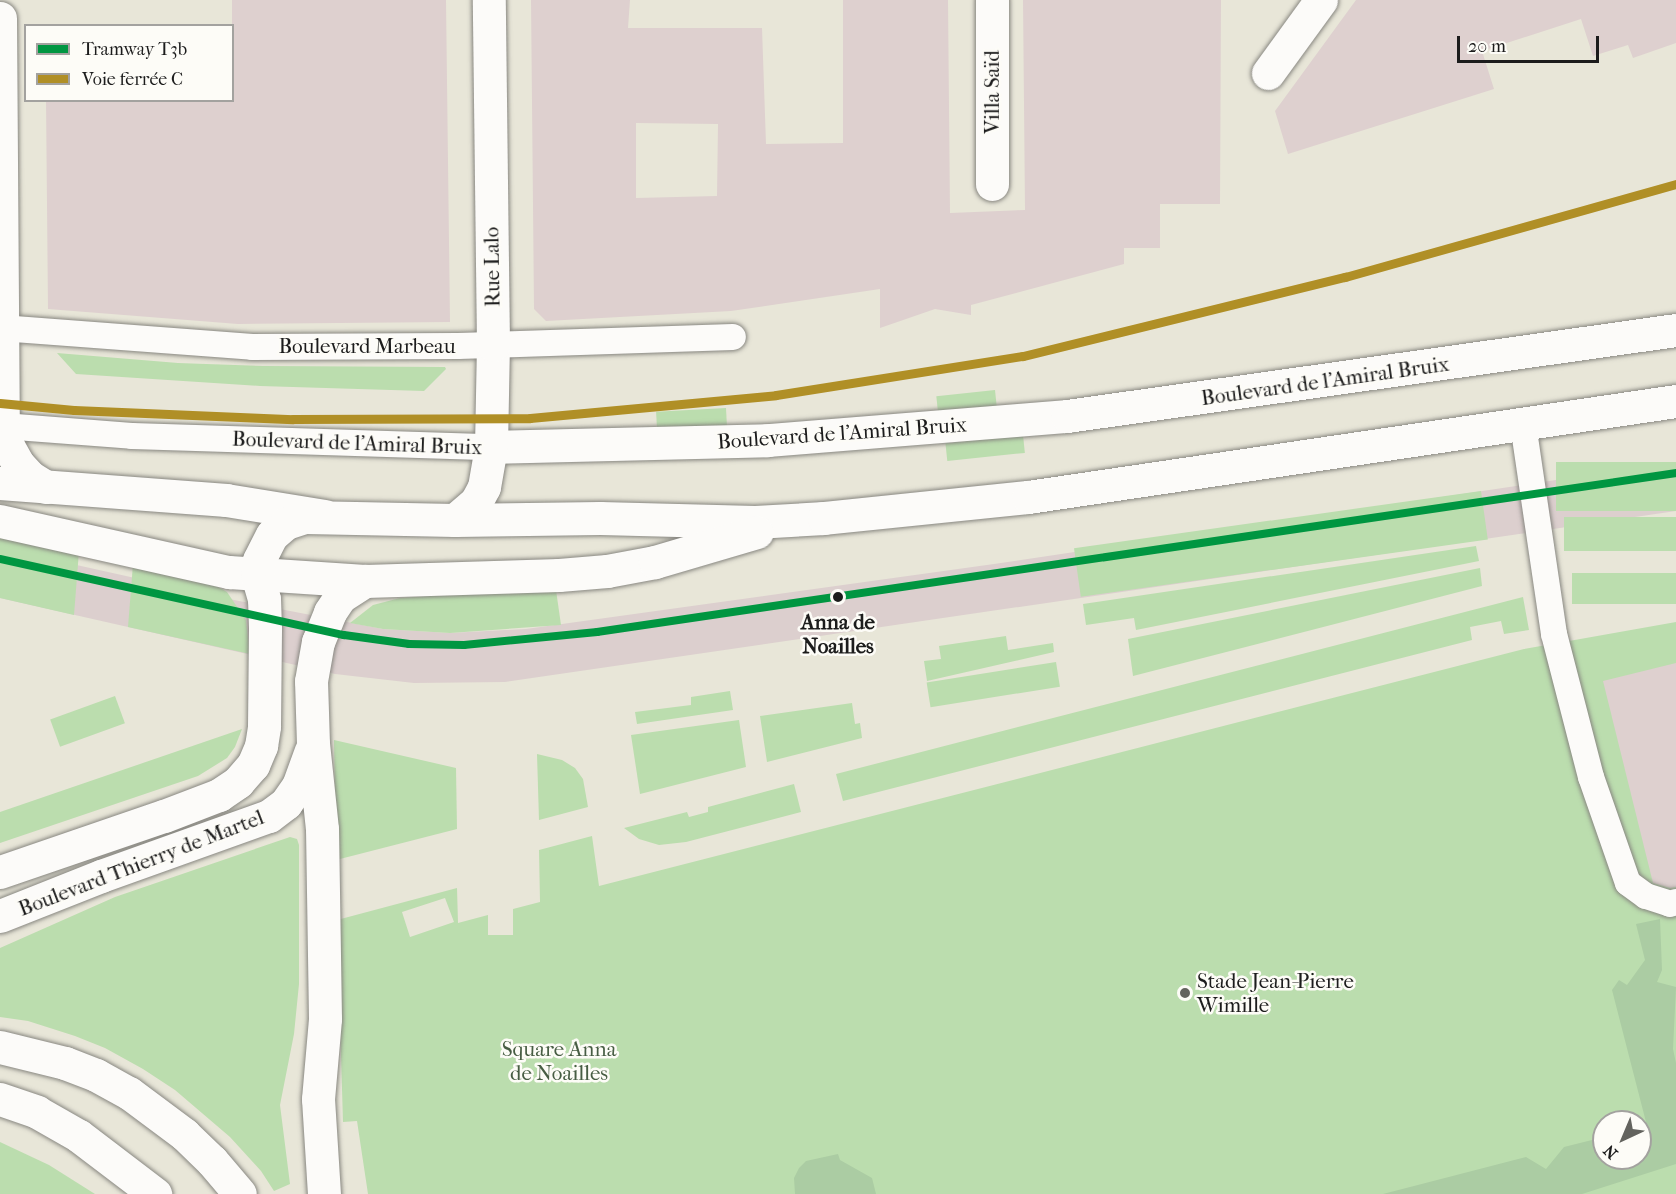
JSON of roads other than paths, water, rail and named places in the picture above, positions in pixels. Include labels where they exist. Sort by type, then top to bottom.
[{"type":"main road","name":"Rue Lalo","points":[[455,520],[476,502],[484,487],[491,447],[493,345],[489,0]]},
{"type":"main road","name":"Villa Saïd","points":[[992,0],[992,184]]},
{"type":"main road","points":[[1268,73],[1321,0]]},
{"type":"main road","points":[[0,18],[3,426],[8,446],[18,464],[30,477],[46,487]]},
{"type":"main road","name":"Boulevard de l'Amiral Bruix","points":[[491,447],[768,440],[1067,416],[1676,330]]},
{"type":"main road","points":[[0,483],[226,500],[330,516],[455,520],[600,518],[755,522],[824,518],[1028,496],[1676,401]]},
{"type":"main road","name":"Boulevard Thierry de Martel","points":[[0,872],[164,816],[219,795],[238,782],[253,765],[261,746],[264,726],[264,599],[257,575],[263,547],[272,535],[286,524],[305,517],[330,516]]},
{"type":"main road","points":[[0,521],[229,572],[365,581],[559,575],[607,571],[655,562],[758,531],[824,518]]},
{"type":"main road","points":[[324,1194],[318,1099],[325,1019],[322,841],[313,744],[311,681],[318,642],[330,612],[340,597],[365,581]]},
{"type":"main road","name":"Boulevard Thierry de Martel","points":[[0,916],[269,816],[286,803],[298,786],[308,766],[313,744]]},
{"type":"main road","points":[[0,1047],[65,1063],[96,1075],[129,1093],[184,1134],[212,1161],[240,1194]]},
{"type":"main road","points":[[0,1099],[37,1112],[79,1136],[155,1194]]},
{"type":"lane","name":"Boulevard Marbeau","points":[[2,328],[252,347],[493,345],[733,337]]},
{"type":"lane","points":[[1522,424],[1554,634],[1591,777],[1628,883],[1646,896],[1670,904],[1676,902]]},
{"type":"lane","name":"Boulevard de l'Amiral Bruix","points":[[3,426],[132,436],[491,447]]},
{"type":"tram line","name":"T3b","points":[[0,559],[344,635],[409,644],[464,645],[597,632],[1676,473]]},
{"type":"rail line","name":"C","points":[[0,403],[74,410],[293,419],[530,418],[776,395],[1023,356],[1345,277],[1676,184]]},
{"type":"place","name":"Anna de Noailles","points":[[838,597]]},
{"type":"place","name":"Stade Jean-Pierre Wimille","points":[[1185,993]]},
{"type":"park label","name":"Square Anna de Noailles","points":[[559,1061]]}]
